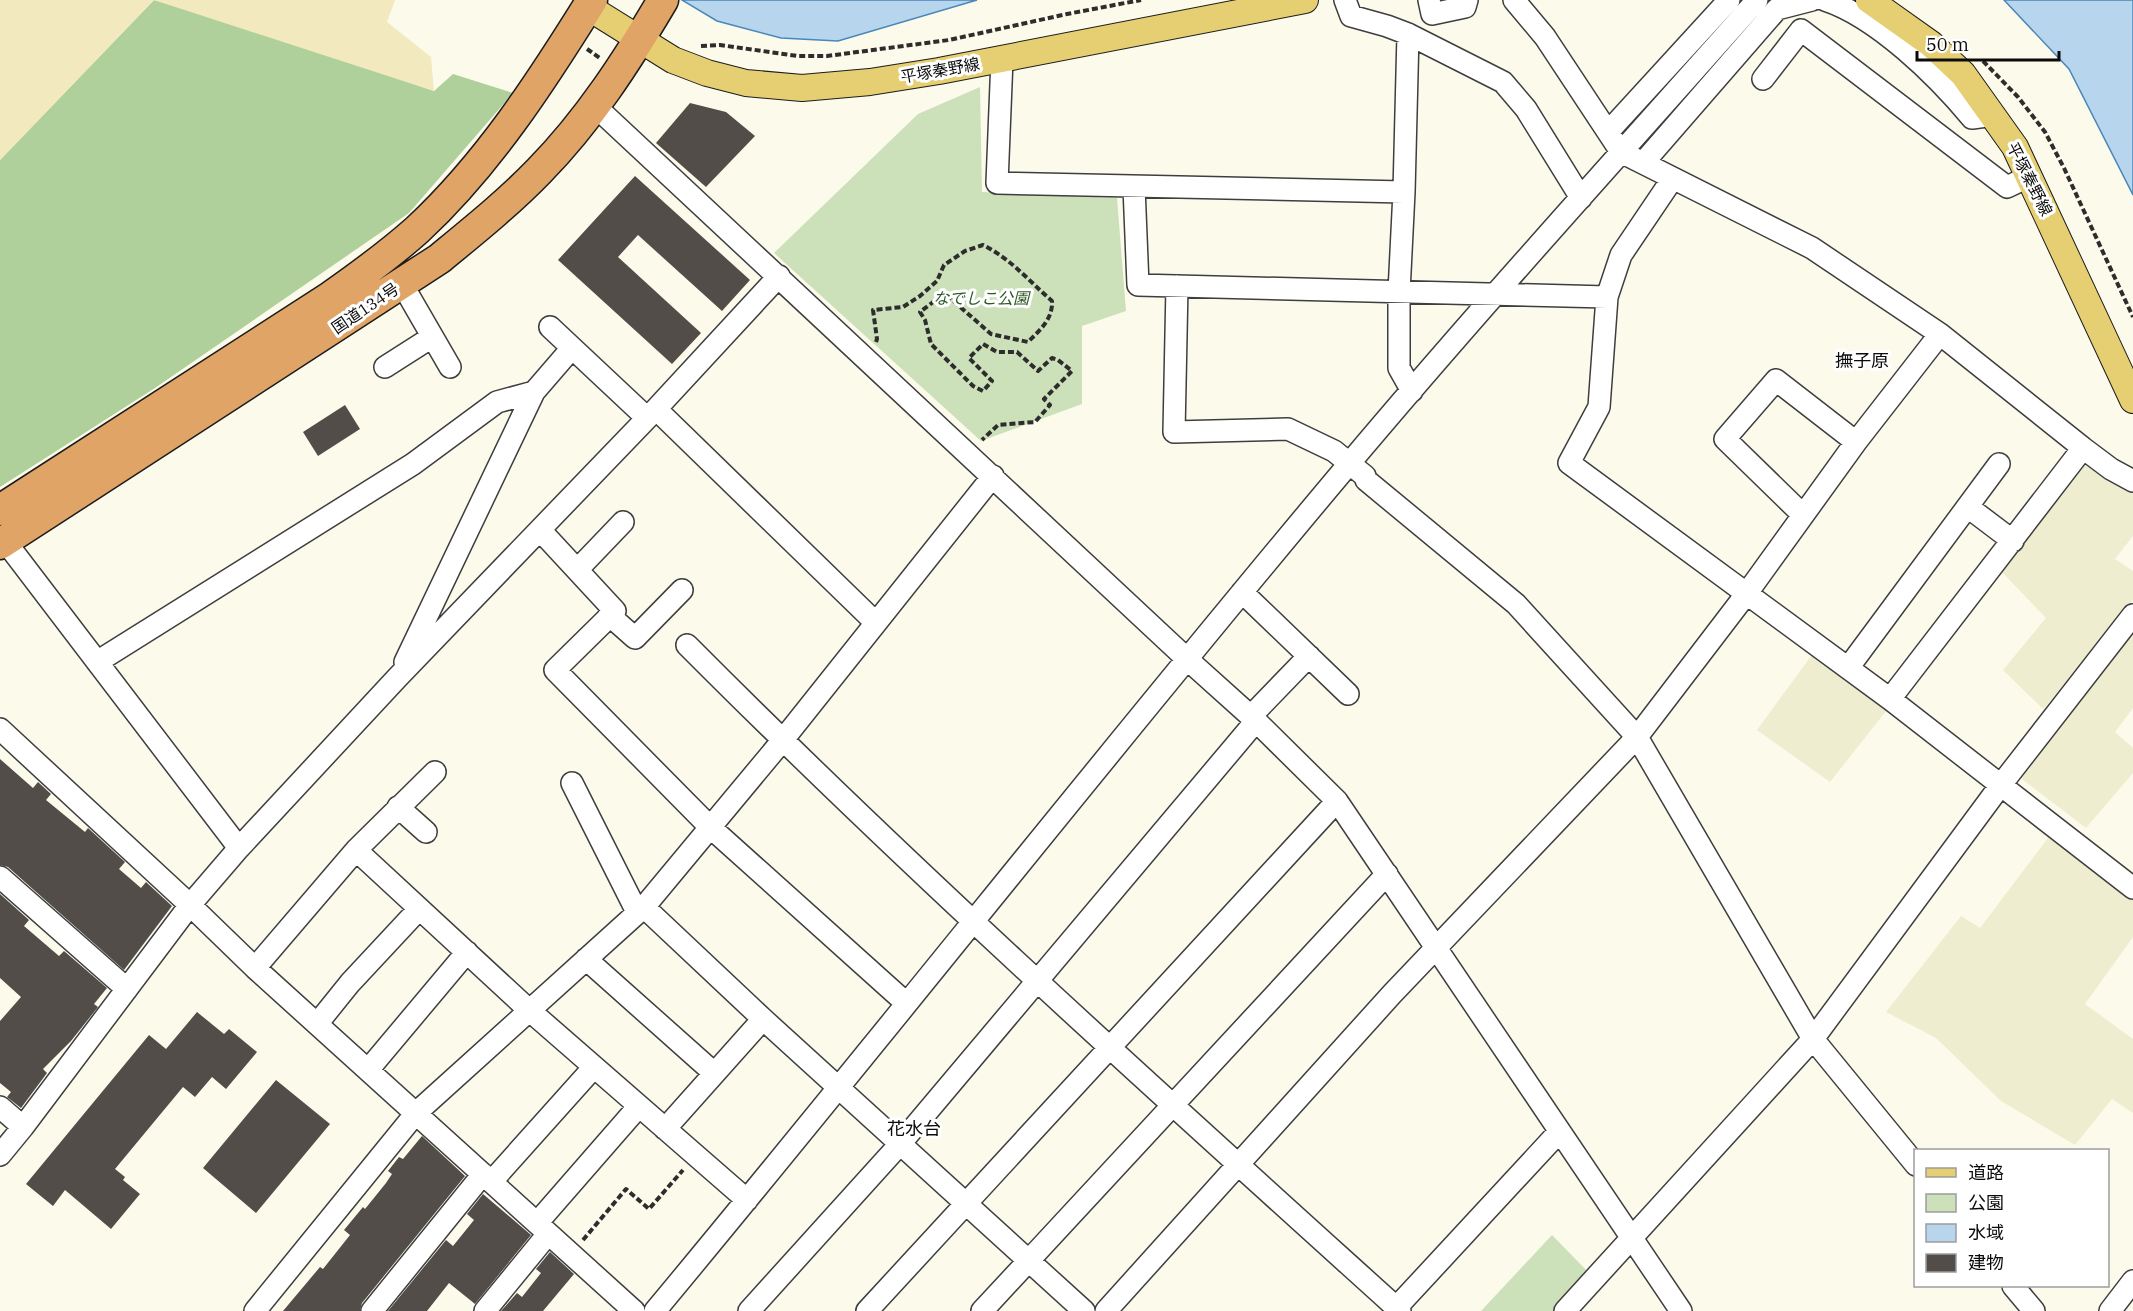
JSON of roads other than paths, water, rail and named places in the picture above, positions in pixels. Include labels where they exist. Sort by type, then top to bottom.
[{"type":"highway","name":"国道134号","points":[[0,510],[330,297],[375,265],[418,229],[471,173],[530,98],[590,3]]},
{"type":"highway","name":"国道134号","points":[[2,542],[439,259],[502,207],[541,170],[595,105],[662,3]]},
{"type":"main road","name":"平塚秦野線","points":[[590,3],[639,39],[673,60],[707,73],[746,83],[802,88],[870,82],[1002,59],[1305,0]]},
{"type":"main road","name":"平塚秦野線","points":[[1869,0],[1931,44],[1963,74],[1994,115],[2015,147],[2030,176],[2133,400]]},
{"type":"street","points":[[1345,0],[1351,16],[1408,34],[1503,82],[1526,110],[1581,198]]},
{"type":"street","points":[[1429,0],[1432,14],[1465,7],[1467,0]]},
{"type":"street","points":[[1514,0],[1545,37],[1621,152],[1812,248],[1940,334],[2083,448],[2111,469],[2133,481]]},
{"type":"street","points":[[1608,132],[1730,0]]},
{"type":"street","points":[[655,1311],[1186,658],[1349,464],[1496,294],[1757,0]]},
{"type":"street","points":[[1643,163],[1777,9],[1812,0]]},
{"type":"street","points":[[1825,0],[1840,5],[1888,37],[1950,91],[1972,118],[1994,115]]},
{"type":"street","points":[[1763,79],[1801,30],[2007,186],[2030,176]]},
{"type":"street","points":[[1408,34],[1399,292],[1399,368],[1412,390]]},
{"type":"street","points":[[1002,59],[997,183],[1404,192]]},
{"type":"street","points":[[595,105],[1253,718],[1337,801],[1681,1311]]},
{"type":"street","points":[[1673,178],[1621,255],[1607,297],[1599,407],[1569,463],[1890,699],[2133,888]]},
{"type":"street","points":[[1134,187],[1138,285],[1607,297]]},
{"type":"street","points":[[0,1155],[189,905],[239,848],[397,678],[651,414],[779,276]]},
{"type":"street","points":[[402,284],[450,367]]},
{"type":"street","points":[[1177,286],[1174,432],[1288,429],[1334,451],[1516,604],[1637,737],[1813,1039],[1914,1163]]},
{"type":"street","points":[[550,327],[651,414],[874,622]]},
{"type":"street","points":[[1107,1311],[1436,948],[1637,737],[1747,593],[1856,442],[1940,334]]},
{"type":"street","points":[[385,366],[432,337]]},
{"type":"street","points":[[397,678],[534,392],[572,348]]},
{"type":"street","points":[[1803,515],[1725,439],[1776,380],[1856,442]]},
{"type":"street","points":[[97,662],[413,464],[497,402],[534,392]]},
{"type":"street","points":[[1890,699],[2083,448]]},
{"type":"street","points":[[1848,668],[1999,464]]},
{"type":"street","points":[[255,1311],[416,1113],[640,910],[782,741],[874,622],[993,476]]},
{"type":"street","points":[[1968,507],[2013,541]]},
{"type":"street","points":[[577,570],[623,522]]},
{"type":"street","points":[[540,530],[615,611],[555,670],[710,826],[906,1004]]},
{"type":"street","points":[[2,542],[239,848]]},
{"type":"street","points":[[609,615],[635,638],[682,590]]},
{"type":"street","points":[[1242,592],[1348,694]]},
{"type":"street","points":[[1566,1311],[1813,1039],[2000,786],[2133,615]]},
{"type":"street","points":[[687,645],[782,741],[973,922],[1398,1309],[1559,1132]]},
{"type":"street","points":[[749,1311],[900,1144],[1253,718],[1310,656]]},
{"type":"street","points":[[0,729],[255,968],[634,1311]]},
{"type":"street","points":[[255,968],[356,850],[435,772]]},
{"type":"street","points":[[572,783],[640,910],[1084,1311]]},
{"type":"street","points":[[867,1311],[1337,801]]},
{"type":"street","points":[[398,807],[426,831]]},
{"type":"street","points":[[356,850],[529,1010],[747,1200]]},
{"type":"street","points":[[982,1311],[1387,874]]},
{"type":"street","points":[[0,877],[127,989]]},
{"type":"street","points":[[317,1024],[350,983],[419,909]]},
{"type":"street","points":[[368,1070],[467,952]]},
{"type":"street","points":[[586,959],[714,1073]]},
{"type":"street","points":[[666,1129],[763,1019]]},
{"type":"street","points":[[372,1311],[488,1178],[594,1067]]},
{"type":"street","points":[[485,1311],[542,1229],[639,1106]]},
{"type":"street","points":[[0,1107],[23,1127]]},
{"type":"street","points":[[2110,1311],[2133,1281]]},
{"type":"street","points":[[2014,1287],[2034,1311]]},
{"type":"water","points":[[682,0],[977,0],[838,41],[781,38],[717,21]]},
{"type":"water","points":[[2004,0],[2133,0],[2133,195],[2069,69]]},
{"type":"district","name":"撫子原","points":[[1862,361]]},
{"type":"district","name":"花水台","points":[[914,1129]]},
{"type":"park label","name":"なでしこ公園","points":[[981,298]]}]
